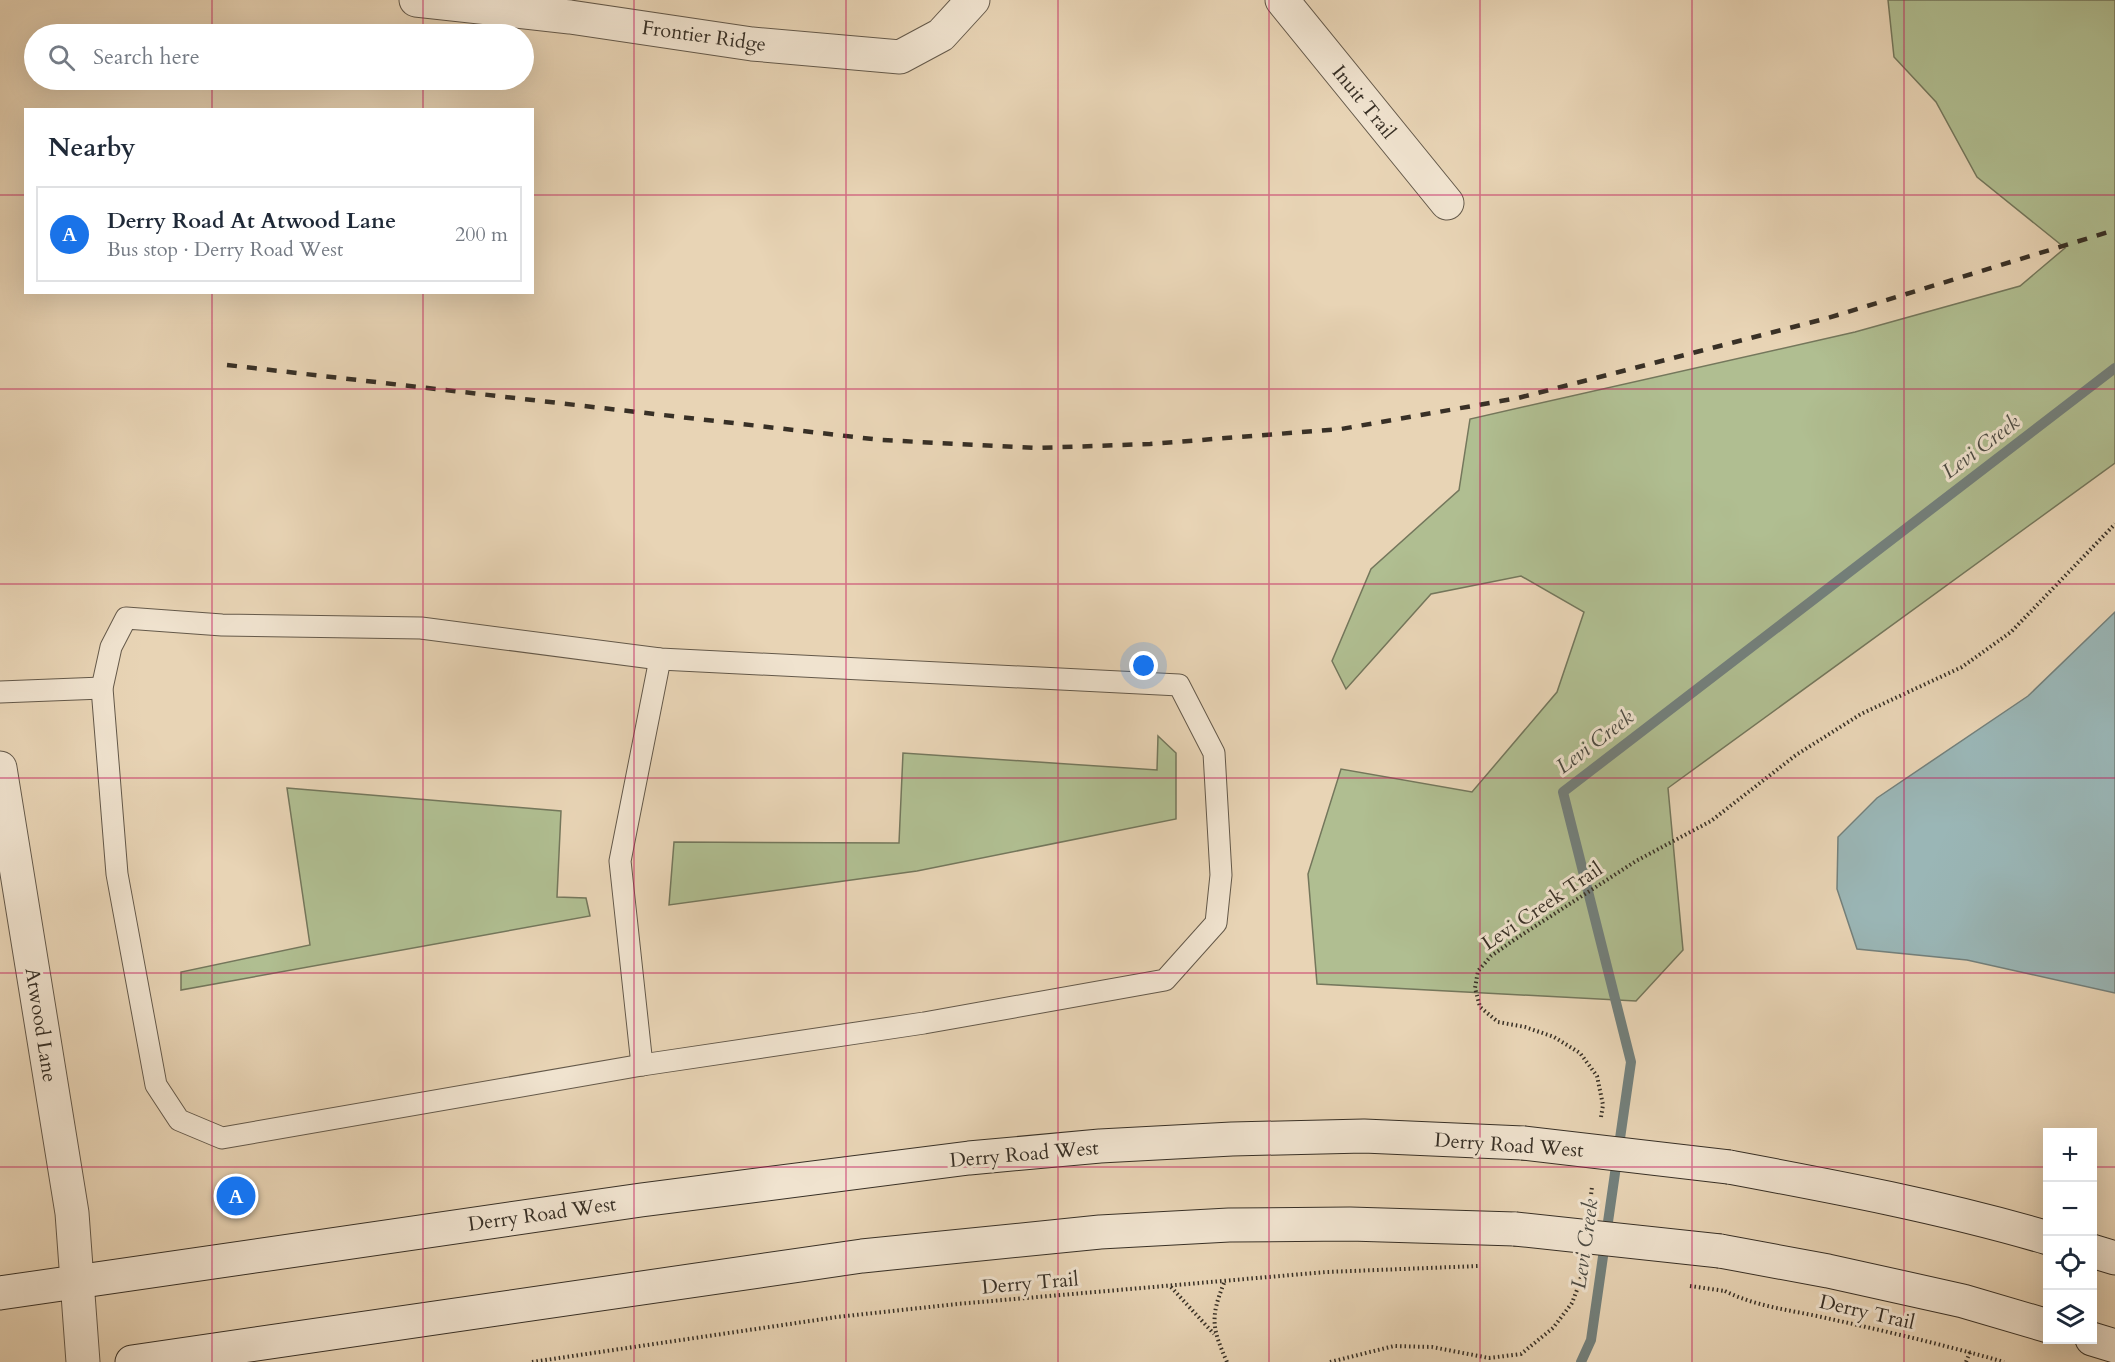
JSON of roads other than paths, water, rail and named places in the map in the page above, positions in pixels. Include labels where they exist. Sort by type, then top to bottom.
[{"type":"main road","name":"Frontier Ridge","points":[[416,0],[570,17],[752,44],[900,57],[941,35],[973,0]]},
{"type":"main road","name":"Inuit Trail","points":[[1282,0],[1447,203]]},
{"type":"main road","name":"Atwood Lane","points":[[0,768],[72,1213],[82,1362]]},
{"type":"main road","name":"Derry Road West","points":[[0,1293],[640,1200],[981,1157],[1100,1146],[1232,1139],[1364,1136],[1523,1143],[1729,1167],[1845,1188],[1959,1214],[2043,1237]]},
{"type":"main road","points":[[132,1362],[851,1257],[1100,1232],[1229,1225],[1350,1224],[1515,1230],[1719,1251],[1963,1301],[2043,1325]]},
{"type":"main road","points":[[2097,1253],[2115,1258]]},
{"type":"main road","points":[[2097,1341],[2115,1346]]},
{"type":"lane","points":[[126,618],[222,625],[421,628],[660,659],[1179,685],[1214,753],[1221,875],[1216,923],[1165,980],[924,1023],[642,1065],[222,1138],[179,1120],[156,1085],[120,885],[102,688],[111,647],[126,618]]},
{"type":"lane","points":[[642,1065],[620,861],[660,659]]},
{"type":"lane","points":[[0,692],[102,688]]},
{"type":"water","points":[[2115,612],[2115,993],[1967,960],[1857,949],[1837,889],[1838,837],[1877,798],[2028,696]]},
{"type":"waterway","name":"Levi Creek","points":[[1581,1362],[1591,1340],[1631,1062],[1563,792],[2115,368]]},
{"type":"railway","points":[[227,365],[881,440],[1037,448],[1150,444],[1341,429],[1518,398],[1828,318],[2115,230]]},
{"type":"place","name":"Derry Road At Atwood Lane","points":[[236,1196]]}]
